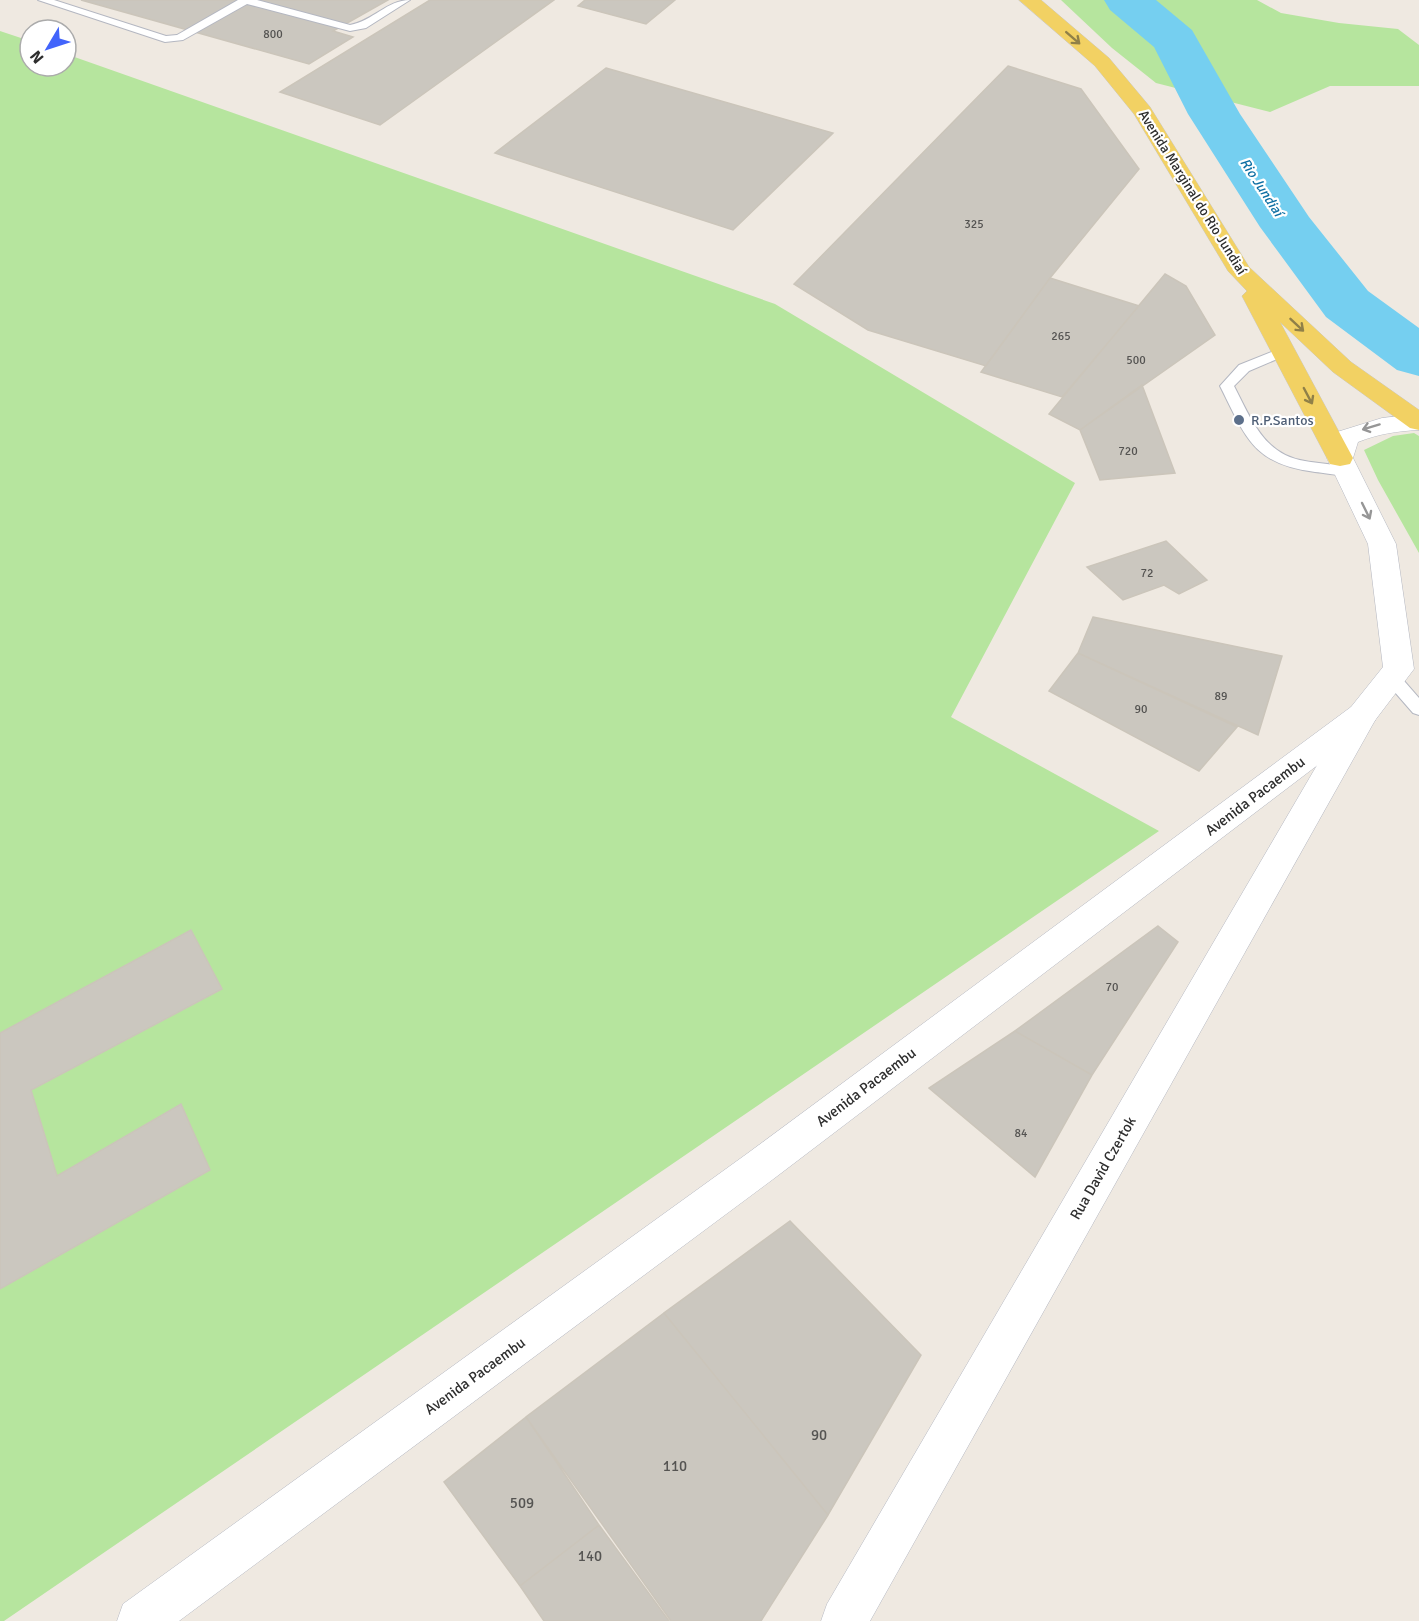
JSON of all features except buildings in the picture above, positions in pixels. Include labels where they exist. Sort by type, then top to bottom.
[{"type":"main road","name":"Avenida Marginal do Rio Jundiaí","points":[[1029,0],[1102,62],[1143,111],[1240,271],[1342,367],[1419,422]]},
{"type":"main road","points":[[1240,271],[1344,465],[1382,544],[1403,670]]},
{"type":"main road","points":[[1344,465],[1347,438],[1365,428],[1387,423],[1419,422]]},
{"type":"main road","name":"Avenida Pacaembu","points":[[140,1621],[762,1165],[1362,715],[1403,670]]},
{"type":"main road","name":"Rua David Czertok","points":[[843,1621],[1362,715]]},
{"type":"lane","points":[[43,0],[165,39],[179,38],[245,0],[350,28],[362,26],[405,0]]},
{"type":"lane","points":[[1284,351],[1249,364],[1234,374],[1227,386],[1266,451],[1284,460],[1344,465]]},
{"type":"lane","points":[[1403,670],[1419,709]]},
{"type":"green space","points":[[1061,0],[1257,0],[1281,13],[1339,23],[1398,29],[1419,45],[1419,86],[1330,86],[1270,112],[1156,83],[1112,48]]},
{"type":"green space","points":[[0,31],[18,37],[18,78],[78,78],[78,58],[775,304],[1075,483],[951,717],[1159,831],[4,1621],[0,1621]]},
{"type":"green space","points":[[1414,433],[1419,436],[1419,553],[1364,450],[1393,436]]},
{"type":"waterway","name":"Rio Jundiaí","points":[[1127,0],[1175,40],[1214,114],[1288,227],[1347,304],[1419,357]]},
{"type":"place","name":"R.P.Santos","points":[[1239,420]]}]
